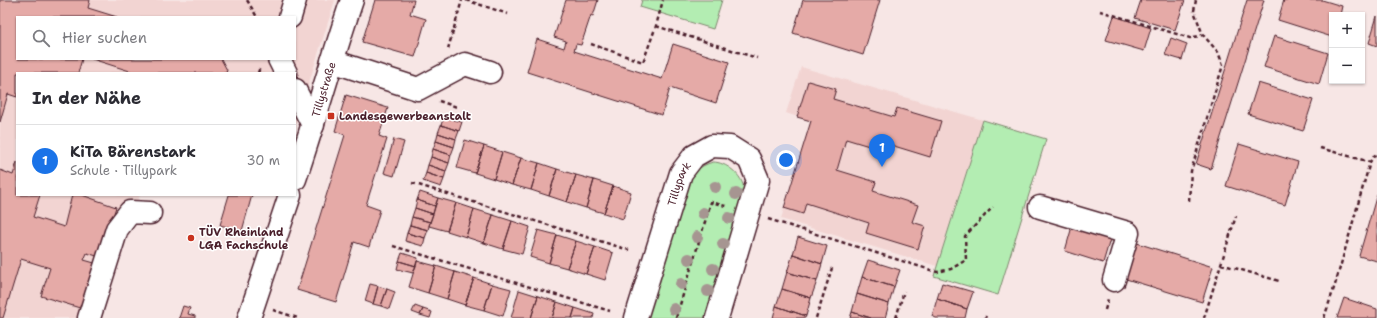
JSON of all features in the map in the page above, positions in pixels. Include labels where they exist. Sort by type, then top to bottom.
[{"type":"street","points":[[290,16],[295,0]]},
{"type":"street","name":"Tillystraße","points":[[296,176],[352,0]]},
{"type":"street","points":[[279,60],[285,72]]},
{"type":"street","points":[[332,61],[418,89],[465,64],[490,72]]},
{"type":"street","points":[[296,92],[313,125]]},
{"type":"street","name":"Tillypark","points":[[636,318],[681,173],[694,156],[712,146],[730,147],[749,159],[758,180],[717,318]]},
{"type":"street","points":[[252,311],[290,196]]},
{"type":"street","points":[[1040,207],[1128,233],[1114,280]]},
{"type":"street","points":[[89,318],[117,229],[130,212],[150,213]]},
{"type":"path","points":[[248,0],[256,16]]},
{"type":"path","points":[[441,77],[462,0]]},
{"type":"path","points":[[466,0],[508,14]]},
{"type":"path","points":[[591,44],[643,62],[656,26],[663,0]]},
{"type":"path","points":[[1189,201],[1191,170],[1222,65],[1218,52],[1203,35],[1194,11],[1196,0]]},
{"type":"path","points":[[1100,11],[1190,38],[1203,35]]},
{"type":"path","points":[[656,26],[757,58]]},
{"type":"path","points":[[438,101],[457,107]]},
{"type":"path","points":[[1320,148],[1370,162]]},
{"type":"path","points":[[1324,318],[1335,285],[1370,162],[1377,152]]},
{"type":"path","points":[[412,184],[629,250]]},
{"type":"path","points":[[676,318],[711,202],[937,272],[951,269],[966,260],[965,236],[993,207]]},
{"type":"path","points":[[1204,318],[1236,216]]},
{"type":"path","points":[[393,246],[610,311]]},
{"type":"path","points":[[1221,264],[1278,281]]},
{"type":"path","points":[[816,318],[832,268]]},
{"type":"path","points":[[896,318],[904,291]]},
{"type":"path","points":[[252,311],[298,318]]},
{"type":"shaded area","points":[[0,0],[335,0],[296,124],[296,72],[16,72],[16,196],[140,196],[100,318],[0,318]]},
{"type":"shaded area","points":[[801,67],[983,120],[937,266],[781,219],[810,121],[786,113]]},
{"type":"green space","points":[[642,0],[722,0],[713,29],[640,7]]},
{"type":"green space","points":[[983,120],[1046,139],[998,295],[934,276]]},
{"type":"green space","points":[[713,162],[723,164],[733,170],[741,179],[744,192],[742,203],[706,318],[646,318],[687,184],[697,170],[704,165]]},
{"type":"building","points":[[0,0],[90,0],[88,8],[114,16],[16,16],[16,60],[82,60],[78,72],[16,72],[16,97],[8,94],[0,122]]},
{"type":"building","points":[[375,0],[414,0],[410,14],[426,19],[415,57],[362,42]]},
{"type":"building","points":[[566,0],[598,0],[593,16],[591,15],[581,45],[576,44],[574,51],[662,79],[673,44],[729,62],[716,103],[670,88],[662,115],[527,72],[537,39],[564,48],[566,41],[554,37]]},
{"type":"building","points":[[803,0],[880,0],[863,55],[793,33]]},
{"type":"building","points":[[1141,0],[1185,0],[1175,30],[1135,18]]},
{"type":"building","points":[[1247,0],[1264,0],[1211,169],[1196,164]]},
{"type":"building","points":[[1284,0],[1322,0],[1342,6],[1341,12],[1329,12],[1329,36],[1278,20]]},
{"type":"building","points":[[1114,16],[1151,28],[1144,51],[1106,40]]},
{"type":"building","points":[[1377,16],[1377,46],[1369,43]]},
{"type":"building","points":[[1274,36],[1328,53],[1319,84],[1264,67]]},
{"type":"building","points":[[1171,38],[1187,44],[1182,60],[1165,55]]},
{"type":"building","points":[[95,60],[222,60],[227,70],[226,72],[133,72]]},
{"type":"building","points":[[808,81],[836,89],[833,99],[894,117],[897,108],[941,121],[930,157],[881,142],[879,149],[846,139],[837,170],[876,182],[873,191],[918,205],[912,222],[925,226],[918,249],[866,233],[869,223],[806,203],[803,214],[784,208],[811,121],[797,117]]},
{"type":"building","points":[[1258,83],[1313,100],[1303,131],[1248,114]]},
{"type":"building","points":[[346,95],[388,108],[379,136],[387,139],[366,205],[380,210],[369,247],[354,242],[336,302],[297,290],[345,135],[335,131]]},
{"type":"building","points":[[444,117],[462,122],[459,131],[441,125]]},
{"type":"building","points":[[441,125],[459,131],[456,139],[438,133]]},
{"type":"building","points":[[438,133],[456,139],[454,147],[436,141]]},
{"type":"building","points":[[394,139],[404,142],[394,176],[384,173]]},
{"type":"building","points":[[465,140],[484,146],[475,173],[457,168]]},
{"type":"building","points":[[436,141],[454,147],[451,155],[433,149]]},
{"type":"building","points":[[1239,144],[1298,162],[1285,205],[1226,186]]},
{"type":"building","points":[[484,146],[502,152],[494,179],[475,173]]},
{"type":"building","points":[[433,149],[451,155],[449,163],[431,157]]},
{"type":"building","points":[[502,152],[521,158],[512,185],[494,179]]},
{"type":"building","points":[[431,157],[449,163],[446,171],[428,165]]},
{"type":"building","points":[[521,158],[539,163],[531,190],[512,185]]},
{"type":"building","points":[[539,163],[557,169],[549,196],[531,190]]},
{"type":"building","points":[[16,165],[16,196],[40,196],[33,217],[64,227],[72,196],[85,196],[116,207],[100,257],[87,253],[84,260],[98,264],[83,309],[41,296],[50,268],[21,259],[3,318],[0,318],[0,170],[13,175]]},
{"type":"building","points":[[428,165],[446,171],[444,179],[426,173]]},
{"type":"building","points":[[557,169],[576,175],[567,202],[549,196]]},
{"type":"building","points":[[426,173],[444,179],[441,187],[423,181]]},
{"type":"building","points":[[576,175],[594,180],[586,208],[567,202]]},
{"type":"building","points":[[594,180],[613,186],[604,213],[586,208]]},
{"type":"building","points":[[613,186],[631,192],[623,219],[604,213]]},
{"type":"building","points":[[420,192],[438,198],[435,206],[417,200]]},
{"type":"building","points":[[1377,194],[1377,261],[1359,256]]},
{"type":"building","points":[[229,196],[252,196],[242,231],[220,225]]},
{"type":"building","points":[[438,198],[456,203],[447,231],[429,226]]},
{"type":"building","points":[[417,200],[435,206],[433,214],[415,208]]},
{"type":"building","points":[[456,203],[474,209],[466,237],[447,231]]},
{"type":"building","points":[[415,208],[433,214],[430,222],[412,217]]},
{"type":"building","points":[[474,209],[493,215],[484,243],[466,237]]},
{"type":"building","points":[[493,215],[512,221],[503,249],[484,243]]},
{"type":"building","points":[[412,217],[430,222],[428,230],[410,225]]},
{"type":"building","points":[[512,221],[530,227],[522,254],[503,249]]},
{"type":"building","points":[[1073,223],[1111,236],[1103,263],[1065,251]]},
{"type":"building","points":[[410,225],[428,230],[425,238],[407,233]]},
{"type":"building","points":[[538,230],[557,235],[549,263],[530,257]]},
{"type":"building","points":[[407,233],[425,238],[423,246],[405,241]]},
{"type":"building","points":[[557,235],[576,241],[567,268],[549,263]]},
{"type":"building","points":[[798,237],[827,246],[822,264],[793,254]]},
{"type":"building","points":[[576,241],[595,247],[586,274],[567,268]]},
{"type":"building","points":[[1137,243],[1213,267],[1202,302],[1126,279]]},
{"type":"building","points":[[595,247],[613,253],[605,280],[586,274]]},
{"type":"building","points":[[402,253],[418,258],[416,266],[399,261]]},
{"type":"building","points":[[793,254],[822,264],[817,281],[787,272]]},
{"type":"building","points":[[868,260],[900,270],[894,287],[862,277]]},
{"type":"building","points":[[399,261],[416,266],[413,273],[397,269]]},
{"type":"building","points":[[417,261],[436,266],[428,293],[409,287]]},
{"type":"building","points":[[436,266],[455,272],[447,299],[428,293]]},
{"type":"building","points":[[455,272],[474,278],[465,305],[447,299]]},
{"type":"building","points":[[787,272],[817,281],[811,298],[782,289]]},
{"type":"building","points":[[862,277],[894,287],[889,304],[857,294]]},
{"type":"building","points":[[474,278],[492,284],[484,310],[465,305]]},
{"type":"building","points":[[942,283],[973,292],[967,309],[937,299]]},
{"type":"building","points":[[370,284],[378,286],[373,304],[365,301]]},
{"type":"building","points":[[492,284],[511,289],[503,316],[484,310]]},
{"type":"building","points":[[378,286],[387,289],[381,306],[373,304]]},
{"type":"building","points":[[387,289],[395,292],[389,309],[381,306]]},
{"type":"building","points":[[782,289],[811,298],[806,316],[776,306]]},
{"type":"building","points":[[519,290],[538,296],[531,318],[511,318]]},
{"type":"building","points":[[857,294],[889,304],[885,318],[871,318],[852,312]]},
{"type":"building","points":[[538,296],[557,302],[552,318],[531,318]]},
{"type":"building","points":[[1344,298],[1377,309],[1377,318],[1337,318]]},
{"type":"building","points":[[937,299],[967,309],[965,318],[936,318],[932,316]]},
{"type":"building","points":[[557,302],[575,308],[572,318],[552,318]]},
{"type":"building","points":[[183,306],[190,308],[188,314],[195,316],[195,318],[179,318]]},
{"type":"building","points":[[415,306],[423,309],[420,315],[412,312]]},
{"type":"building","points":[[776,306],[806,316],[805,318],[773,318]]},
{"type":"building","points":[[575,308],[594,314],[593,318],[572,318]]},
{"type":"building","points":[[423,309],[432,312],[430,318],[420,315]]},
{"type":"building","points":[[852,312],[864,316],[871,318],[850,318]]},
{"type":"place","name":"Landesgewerbeanstalt","points":[[331,116]]},
{"type":"place","name":"KiTa Bärenstark","points":[[882,167]]},
{"type":"place","name":"TÜV Rheinland LGA Fachschule","points":[[191,238]]}]
